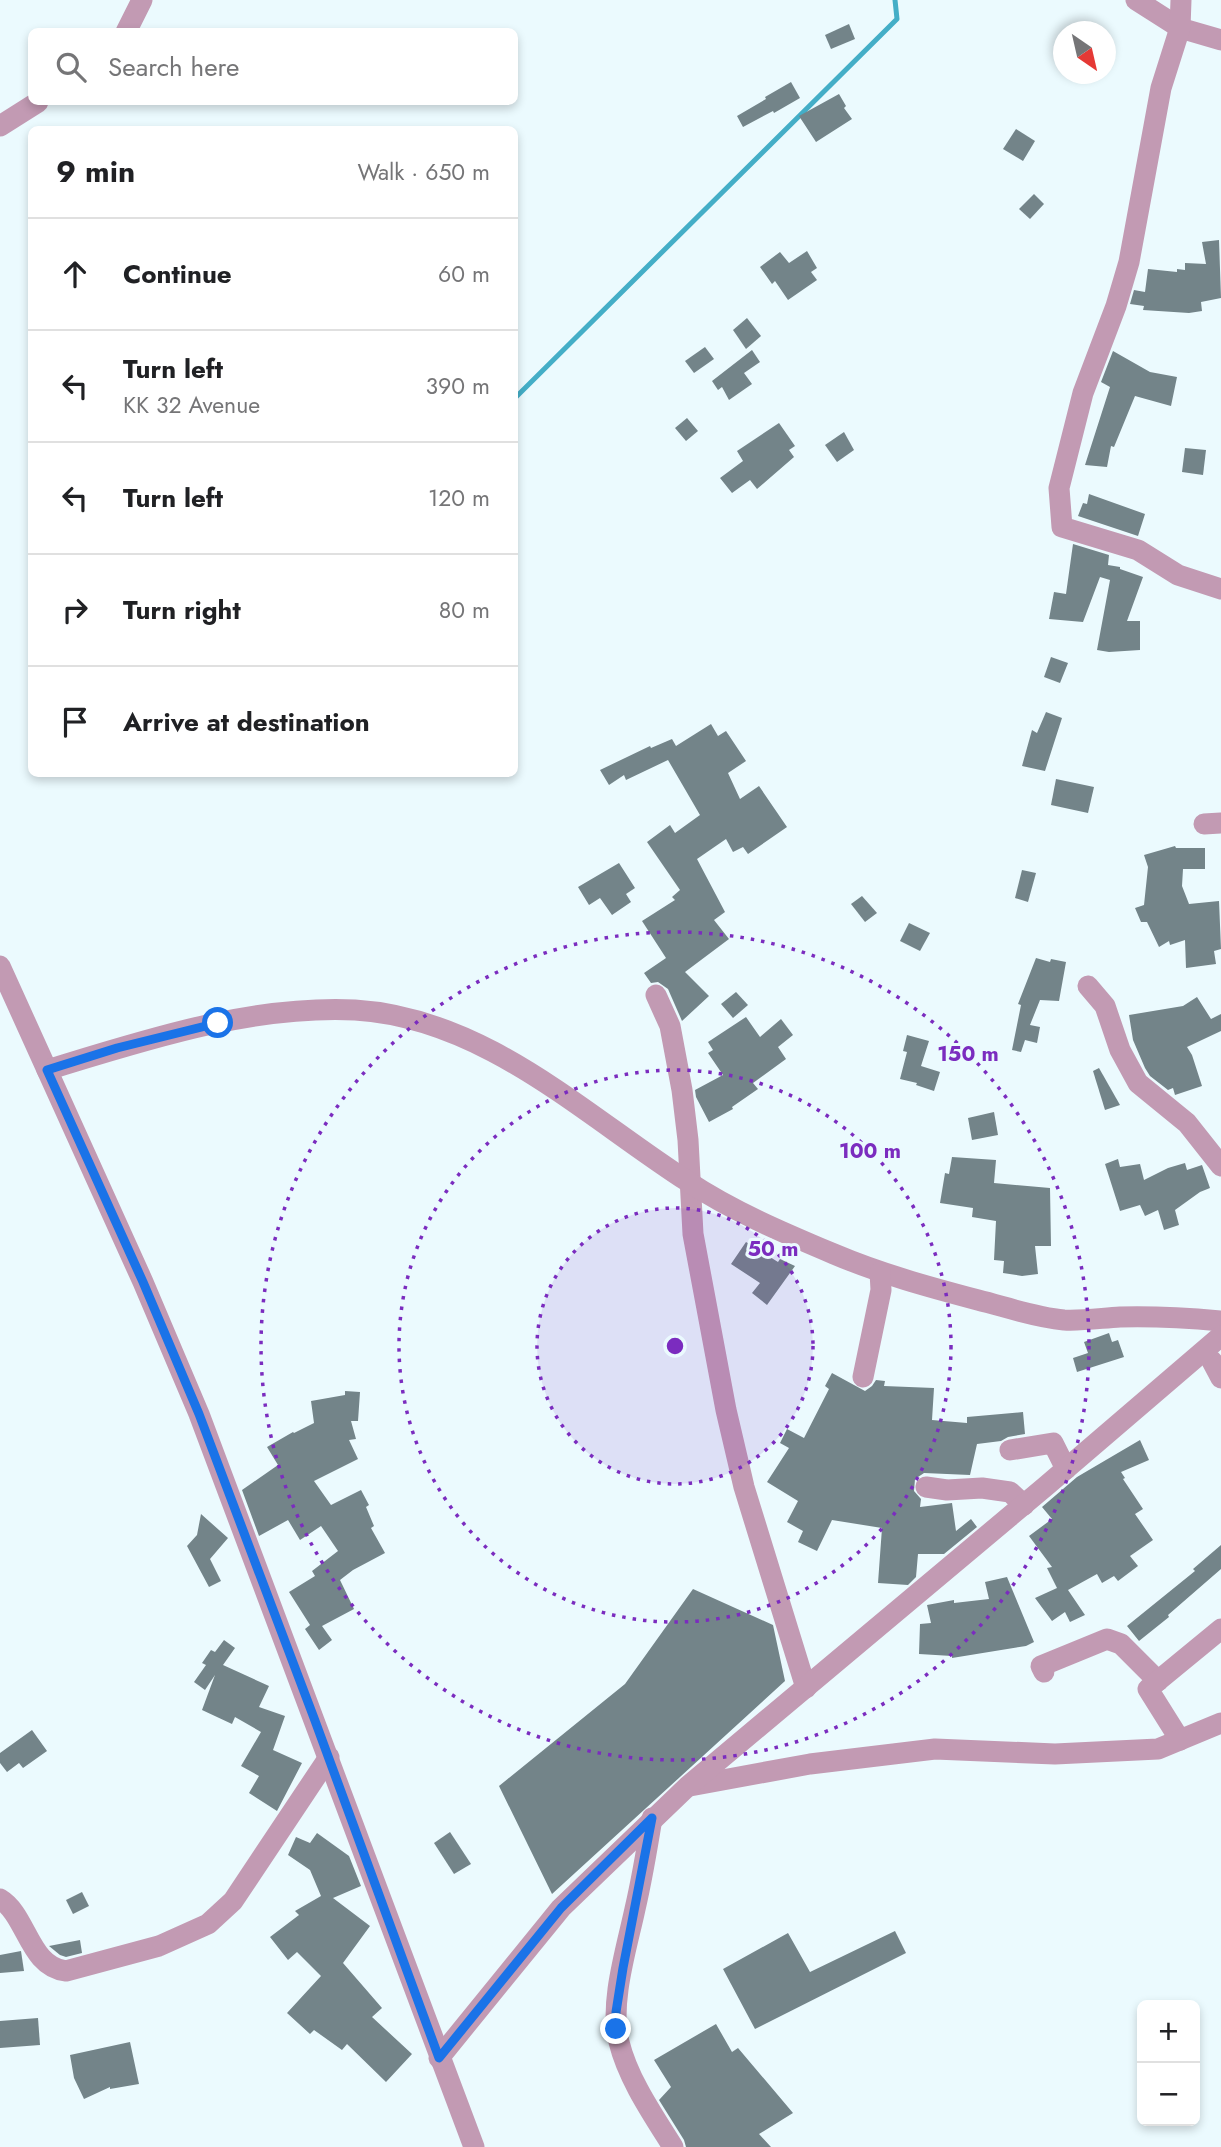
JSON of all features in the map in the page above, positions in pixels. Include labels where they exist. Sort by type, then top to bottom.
[{"type":"street","points":[[128,28],[142,0]]},
{"type":"street","points":[[1136,0],[1180,28],[1221,40]]},
{"type":"street","points":[[1181,0],[1180,28],[1161,89],[1129,262],[1116,306],[1083,393],[1058,500],[1062,527],[1139,550],[1178,575],[1221,589]]},
{"type":"street","points":[[0,126],[33,105]]},
{"type":"street","points":[[0,966],[167,1337],[329,1757],[474,2147]]},
{"type":"street","points":[[1088,986],[1105,1006],[1121,1050],[1138,1083],[1187,1123],[1221,1166]]},
{"type":"street","points":[[656,995],[670,1026],[682,1090],[688,1140],[693,1234],[738,1461],[806,1688]]},
{"type":"street","points":[[47,1070],[164,1036],[218,1023],[265,1016],[322,1010],[357,1010],[407,1018],[463,1038],[526,1069],[690,1183],[754,1217],[880,1272],[1038,1316],[1066,1320],[1133,1317],[1221,1321]]},
{"type":"street","points":[[863,1377],[881,1290],[880,1272]]},
{"type":"street","points":[[439,2058],[561,1908],[652,1818],[1221,1336]]},
{"type":"street","points":[[1010,1450],[1053,1443],[1066,1469]]},
{"type":"street","points":[[926,1487],[947,1490],[982,1488],[1010,1492],[1024,1505]]},
{"type":"street","points":[[1180,1740],[1148,1689],[1221,1629]]},
{"type":"street","points":[[1044,1672],[1041,1666],[1107,1639],[1121,1644],[1158,1681]]},
{"type":"street","points":[[688,1786],[810,1764],[935,1749],[1055,1754],[1158,1749],[1221,1723]]},
{"type":"street","points":[[0,1899],[8,1903],[30,1942],[51,1967],[58,1970],[66,1971],[159,1946],[208,1924],[233,1901],[329,1757]]},
{"type":"street","points":[[652,1818],[623,1968],[616,2029],[619,2044],[636,2085],[673,2147]]},
{"type":"building","points":[[849,24],[855,39],[831,49],[825,35]]},
{"type":"building","points":[[791,82],[800,98],[743,127],[737,116]]},
{"type":"building","points":[[839,94],[852,119],[816,142],[799,116]]},
{"type":"building","points":[[1016,129],[1035,141],[1023,161],[1003,149]]},
{"type":"building","points":[[1034,194],[1044,204],[1030,219],[1019,209]]},
{"type":"building","points":[[1219,240],[1221,298],[1201,302],[1202,311],[1189,313],[1143,310],[1144,306],[1130,304],[1134,290],[1145,292],[1148,269],[1177,272],[1177,269],[1185,270],[1185,263],[1206,264],[1202,242]]},
{"type":"building","points":[[807,251],[817,268],[811,272],[817,280],[788,300],[775,281],[772,284],[760,267],[780,252],[789,263]]},
{"type":"building","points":[[747,318],[761,336],[746,349],[733,330]]},
{"type":"building","points":[[705,347],[714,359],[694,373],[685,361]]},
{"type":"building","points":[[752,350],[760,362],[744,373],[752,384],[729,400],[722,387],[718,390],[712,381]]},
{"type":"building","points":[[1113,351],[1150,372],[1177,377],[1171,406],[1135,396],[1114,447],[1111,446],[1107,467],[1085,465],[1110,387],[1101,382]]},
{"type":"building","points":[[687,418],[698,431],[686,441],[675,428]]},
{"type":"building","points":[[779,423],[795,446],[789,450],[794,457],[757,489],[750,480],[732,493],[720,478],[743,461],[737,451]]},
{"type":"building","points":[[844,432],[854,450],[837,462],[825,445]]},
{"type":"building","points":[[1185,448],[1206,450],[1203,475],[1182,472]]},
{"type":"building","points":[[1089,494],[1145,514],[1138,536],[1078,516],[1083,503],[1087,504]]},
{"type":"building","points":[[1073,544],[1109,555],[1108,565],[1143,577],[1127,621],[1140,621],[1140,650],[1097,650],[1110,580],[1100,577],[1083,622],[1049,619],[1054,592],[1066,594]]},
{"type":"building","points":[[1051,657],[1068,663],[1060,683],[1044,677]]},
{"type":"building","points":[[1046,712],[1062,718],[1045,771],[1022,766],[1032,730],[1037,733]]},
{"type":"building","points":[[711,724],[718,736],[726,731],[746,761],[728,773],[740,799],[759,786],[787,827],[748,854],[743,847],[733,852],[726,839],[697,859],[725,912],[714,920],[729,939],[685,972],[709,996],[682,1021],[668,989],[658,982],[651,983],[644,973],[666,958],[642,921],[675,900],[672,897],[680,890],[647,842],[670,825],[675,833],[700,815],[668,760],[626,780],[624,775],[609,785],[600,770],[650,746],[651,748],[672,739],[676,746]]},
{"type":"building","points":[[1056,779],[1094,787],[1088,813],[1051,805]]},
{"type":"building","points":[[1175,846],[1205,848],[1205,869],[1183,869],[1182,886],[1189,904],[1219,901],[1221,949],[1214,951],[1216,964],[1186,968],[1185,940],[1170,945],[1169,941],[1159,947],[1147,922],[1141,922],[1135,908],[1144,905],[1148,867],[1144,855]]},
{"type":"building","points":[[619,863],[635,888],[626,894],[631,902],[612,915],[600,898],[589,905],[578,887]]},
{"type":"building","points":[[1022,870],[1036,873],[1028,902],[1015,898]]},
{"type":"building","points":[[862,896],[877,913],[865,922],[851,904]]},
{"type":"building","points":[[909,923],[930,933],[920,951],[900,941]]},
{"type":"building","points":[[1036,958],[1050,962],[1051,959],[1066,962],[1059,1001],[1040,1000],[1030,1025],[1040,1027],[1037,1043],[1025,1040],[1021,1052],[1012,1050],[1021,1005],[1018,1004]]},
{"type":"building","points":[[736,992],[748,1005],[733,1018],[721,1004]]},
{"type":"building","points":[[1197,997],[1211,1019],[1221,1014],[1221,1031],[1187,1047],[1202,1086],[1175,1095],[1173,1088],[1168,1090],[1150,1076],[1145,1068],[1133,1040],[1129,1015],[1183,1006]]},
{"type":"building","points":[[746,1017],[760,1037],[781,1019],[793,1035],[778,1047],[786,1059],[753,1083],[758,1089],[732,1107],[733,1109],[709,1122],[695,1090],[723,1075],[708,1053],[713,1050],[708,1042]]},
{"type":"building","points":[[907,1035],[929,1041],[921,1066],[940,1072],[934,1091],[900,1079],[907,1052],[903,1051]]},
{"type":"building","points":[[1099,1068],[1120,1105],[1105,1110],[1093,1071]]},
{"type":"building","points":[[994,1112],[998,1135],[972,1140],[968,1118]]},
{"type":"building","points":[[952,1157],[996,1160],[994,1183],[1050,1188],[1051,1246],[1035,1246],[1038,1274],[1022,1276],[1003,1273],[1004,1261],[994,1260],[996,1221],[972,1217],[973,1208],[940,1203],[945,1173],[949,1174]]},
{"type":"building","points":[[1118,1159],[1120,1167],[1140,1164],[1144,1180],[1185,1163],[1187,1170],[1202,1165],[1210,1188],[1175,1210],[1179,1225],[1164,1230],[1158,1210],[1145,1216],[1140,1205],[1120,1211],[1105,1164]]},
{"type":"building","points":[[746,1242],[778,1262],[780,1259],[795,1266],[767,1305],[752,1293],[760,1283],[731,1264]]},
{"type":"building","points":[[1109,1333],[1112,1342],[1118,1340],[1124,1357],[1077,1372],[1073,1358],[1088,1353],[1084,1342]]},
{"type":"building","points":[[832,1373],[865,1391],[876,1380],[885,1381],[884,1386],[934,1388],[932,1420],[967,1423],[967,1417],[1023,1412],[1025,1434],[977,1444],[970,1475],[924,1473],[915,1479],[914,1491],[921,1499],[920,1507],[952,1503],[956,1531],[971,1519],[977,1527],[944,1554],[918,1554],[916,1577],[908,1585],[878,1583],[882,1528],[832,1520],[817,1551],[798,1542],[803,1531],[787,1522],[798,1501],[767,1482],[789,1448],[780,1443],[787,1429],[804,1438],[829,1389],[825,1386]]},
{"type":"building","points":[[345,1391],[360,1392],[358,1421],[351,1421],[356,1439],[349,1440],[358,1459],[314,1481],[331,1505],[361,1490],[369,1505],[366,1507],[374,1526],[371,1528],[385,1553],[340,1580],[354,1609],[322,1626],[332,1640],[319,1650],[305,1629],[310,1625],[289,1592],[315,1576],[312,1571],[338,1551],[321,1526],[300,1540],[288,1520],[259,1536],[242,1490],[278,1465],[267,1447],[314,1423],[311,1401],[345,1395]]},
{"type":"building","points":[[1140,1440],[1149,1460],[1121,1472],[1143,1509],[1135,1514],[1153,1540],[1130,1556],[1138,1566],[1118,1581],[1114,1576],[1102,1583],[1097,1574],[1068,1590],[1085,1615],[1070,1622],[1065,1612],[1052,1621],[1035,1598],[1057,1588],[1047,1568],[1052,1567],[1029,1536],[1052,1519],[1042,1507],[1077,1477]]},
{"type":"building","points":[[201,1514],[228,1538],[210,1559],[221,1581],[209,1587],[187,1546],[197,1535]]},
{"type":"building","points":[[1221,1545],[1221,1569],[1139,1641],[1127,1626],[1195,1571],[1193,1569]]},
{"type":"building","points":[[1007,1577],[1034,1642],[1026,1646],[952,1658],[919,1654],[920,1624],[931,1623],[927,1605],[954,1600],[954,1603],[989,1599],[985,1582]]},
{"type":"building","points":[[693,1589],[773,1625],[785,1681],[552,1894],[499,1786],[625,1684]]},
{"type":"building","points":[[224,1640],[235,1648],[223,1665],[269,1686],[259,1707],[285,1716],[273,1750],[302,1763],[277,1811],[249,1793],[259,1776],[241,1766],[261,1732],[235,1717],[232,1724],[202,1710],[215,1675],[205,1690],[194,1682],[206,1665],[202,1663],[211,1650],[215,1652]]},
{"type":"building","points":[[32,1730],[47,1751],[23,1768],[19,1763],[7,1772],[0,1763],[0,1753]]},
{"type":"building","points":[[450,1832],[471,1864],[454,1874],[434,1843]]},
{"type":"building","points":[[317,1833],[349,1856],[361,1886],[333,1898],[370,1926],[343,1963],[382,2008],[372,2017],[412,2054],[386,2082],[347,2044],[342,2050],[314,2030],[310,2034],[287,2013],[321,1976],[297,1952],[288,1960],[270,1937],[299,1915],[295,1911],[321,1896],[310,1870],[288,1855],[296,1837],[310,1843]]},
{"type":"building","points":[[82,1892],[89,1906],[73,1914],[66,1900]]},
{"type":"building","points":[[895,1931],[906,1953],[755,2029],[723,1969],[788,1933],[810,1972]]},
{"type":"building","points":[[80,1940],[82,1953],[66,1957],[49,1946]]},
{"type":"building","points":[[21,1951],[24,1971],[0,1973],[0,1955]]},
{"type":"building","points":[[38,2018],[40,2045],[0,2048],[0,2021]]},
{"type":"building","points":[[716,2024],[732,2052],[738,2048],[793,2113],[759,2134],[771,2147],[686,2147],[659,2100],[671,2087],[654,2060]]},
{"type":"building","points":[[130,2042],[139,2084],[110,2087],[84,2099],[74,2078],[70,2055]]},
{"type":"waterway","points":[[518,395],[897,19],[895,0]]},
{"type":"route","points":[[218,1023],[117,1048],[47,1070],[143,1282],[199,1414],[439,2058],[561,1908],[652,1818],[623,1968],[616,2029]]}]
